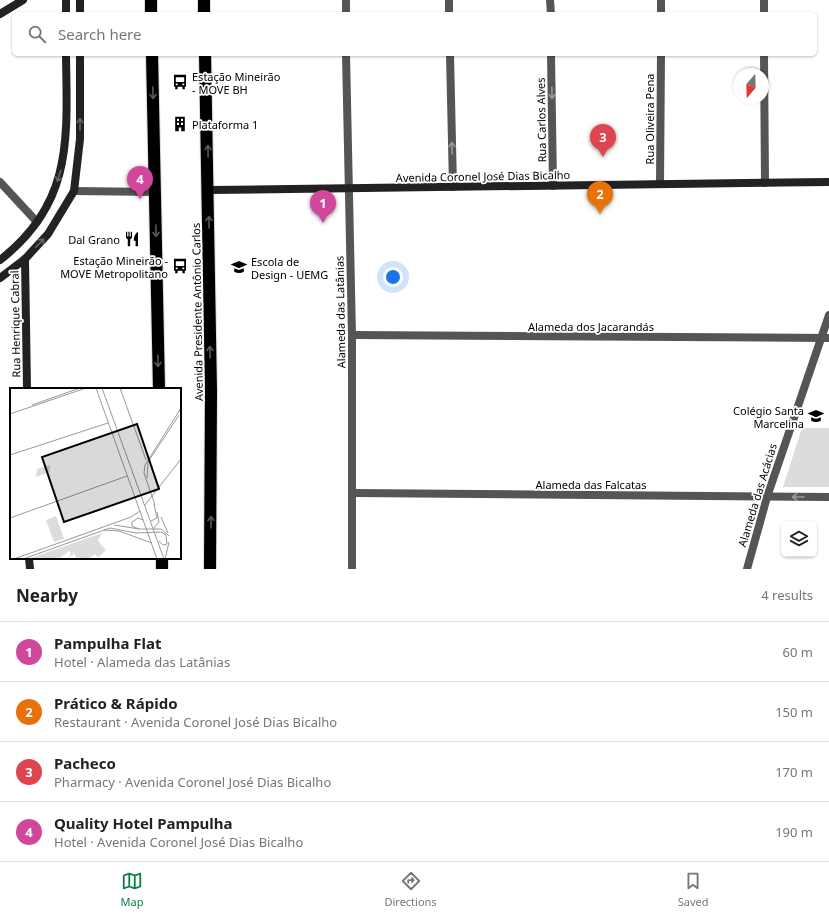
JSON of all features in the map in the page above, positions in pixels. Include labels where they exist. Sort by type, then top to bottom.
[{"type":"highway","points":[[151,0],[151,12]]},
{"type":"highway","points":[[204,0],[204,12]]},
{"type":"highway","points":[[152,56],[159,388]]},
{"type":"highway","name":"Avenida Presidente Antônio Carlos","points":[[206,56],[212,391],[210,569]]},
{"type":"street","points":[[0,14],[23,0]]},
{"type":"street","points":[[66,0],[66,12]]},
{"type":"street","points":[[80,0],[80,12]]},
{"type":"street","points":[[346,0],[346,12]]},
{"type":"street","points":[[449,0],[449,12]]},
{"type":"street","points":[[550,0],[551,12]]},
{"type":"street","points":[[661,0],[661,12]]},
{"type":"street","points":[[764,0],[764,12]]},
{"type":"street","points":[[0,260],[16,248],[37,222],[55,190],[61,171],[66,139],[66,56]]},
{"type":"street","points":[[0,278],[25,259],[48,234],[74,191],[80,138],[80,56]]},
{"type":"street","name":"Alameda das Latânias","points":[[346,56],[352,336],[352,569]]},
{"type":"street","points":[[450,56],[453,187]]},
{"type":"street","name":"Rua Carlos Alves","points":[[551,56],[553,186]]},
{"type":"street","name":"Rua Oliveira Pena","points":[[660,184],[661,56]]},
{"type":"street","points":[[764,56],[765,183]]},
{"type":"street","points":[[0,182],[37,222]]},
{"type":"street","name":"Avenida Coronel José Dias Bicalho","points":[[209,190],[829,182]]},
{"type":"street","points":[[74,191],[156,192]]},
{"type":"street","name":"Rua Henrique Cabral","points":[[25,259],[27,388]]},
{"type":"street","name":"Alameda das Acácias","points":[[747,569],[767,497],[825,338],[829,315]]},
{"type":"street","name":"Alameda dos Jacarandás","points":[[352,336],[825,338]]},
{"type":"street","name":"Alameda das Falcatas","points":[[353,493],[829,497]]},
{"type":"shaded area","points":[[802,428],[829,428],[829,487],[783,487]]},
{"type":"place","name":"Estação Mineirão - MOVE BH","points":[[180,82]]},
{"type":"place","name":"Plataforma 1","points":[[180,124]]},
{"type":"place","name":"Pacheco","points":[[603,157]]},
{"type":"place","name":"Quality Hotel Pampulha","points":[[140,199]]},
{"type":"place","name":"Prático & Rápido","points":[[600,214]]},
{"type":"place","name":"Pampulha Flat","points":[[323,223]]},
{"type":"place","name":"Dal Grano","points":[[132,239]]},
{"type":"place","name":"Estação Mineirão - MOVE Metropolitano","points":[[180,266]]},
{"type":"place","name":"Escola de Design - UEMG","points":[[239,267]]},
{"type":"place","name":"Colégio Santa Marcelina","points":[[816,416]]}]
